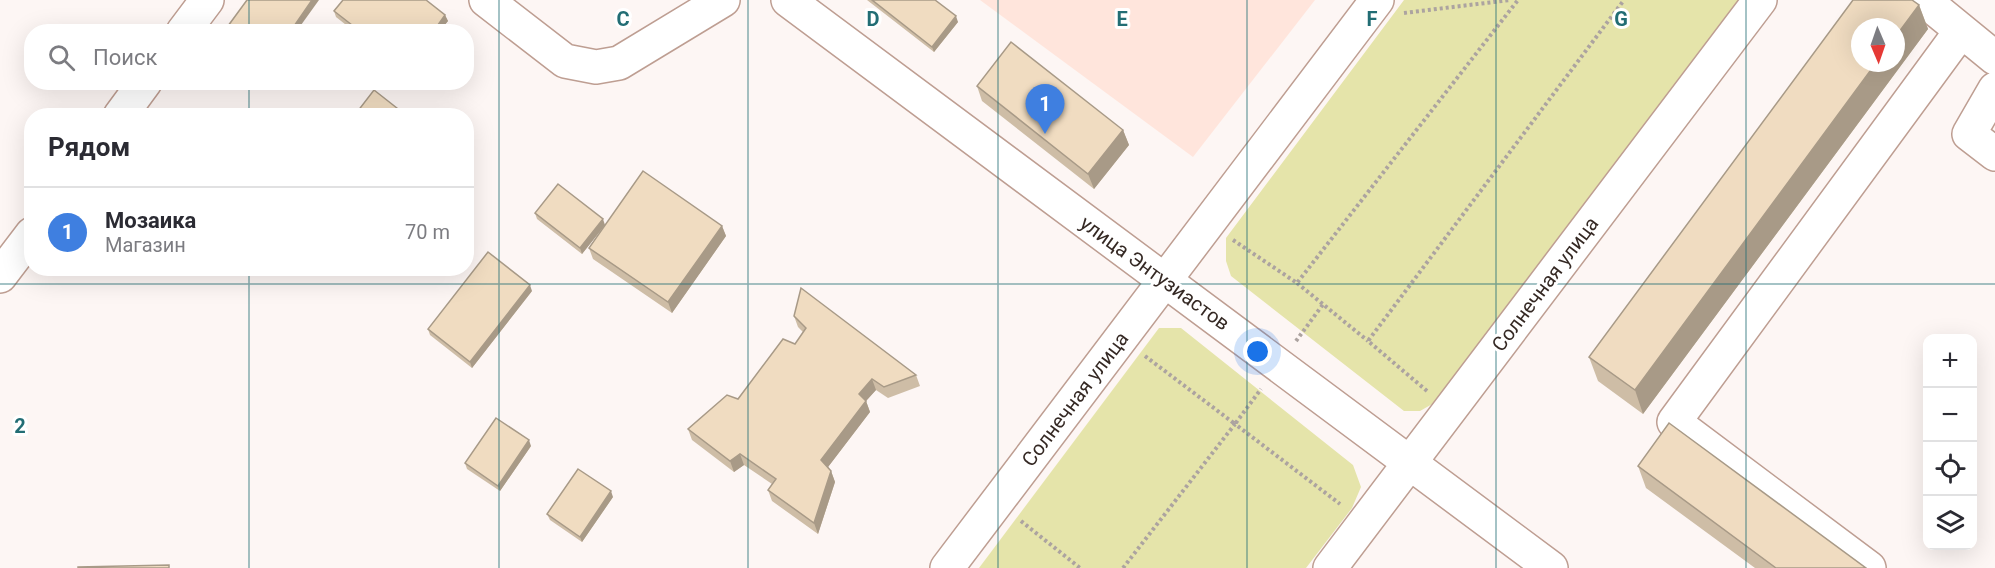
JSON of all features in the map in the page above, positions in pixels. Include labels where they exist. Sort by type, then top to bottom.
[{"type":"street","points":[[189,24],[207,0]]},
{"type":"street","points":[[486,0],[565,61],[596,68],[619,63],[723,0]]},
{"type":"street","name":"улица Энтузиастов","points":[[788,0],[1551,568]]},
{"type":"street","name":"Солнечная улица","points":[[1330,568],[1760,0]]},
{"type":"street","points":[[1924,0],[1995,58]]},
{"type":"street","name":"Солнечная улица","points":[[947,568],[1370,9]]},
{"type":"street","points":[[1869,568],[1674,422],[1961,31]]},
{"type":"street","points":[[1995,89],[1969,134],[1995,154]]},
{"type":"street","points":[[126,108],[139,90]]},
{"type":"street","points":[[0,276],[24,244]]},
{"type":"path","points":[[1370,9],[1510,0]]},
{"type":"path","points":[[1297,283],[1518,0]]},
{"type":"path","points":[[1368,341],[1624,0]]},
{"type":"path","points":[[1208,223],[1324,303],[1449,410]]},
{"type":"path","points":[[1123,568],[1235,424],[1324,303]]},
{"type":"path","points":[[1121,338],[1364,522]]},
{"type":"path","points":[[997,502],[1080,568]]},
{"type":"shaded area","points":[[980,0],[1315,0],[1193,157]]},
{"type":"shaded area","points":[[1404,0],[1740,0],[1441,399],[1420,411],[1404,411],[1231,276],[1226,261],[1226,238]]},
{"type":"shaded area","points":[[1159,328],[1181,328],[1353,465],[1361,487],[1352,508],[1306,568],[979,568]]},
{"type":"building","points":[[247,0],[312,0],[296,24],[229,24]]},
{"type":"building","points":[[343,0],[426,0],[445,15],[439,24],[351,24],[334,11]]},
{"type":"building","points":[[872,0],[935,0],[956,16],[932,47]]},
{"type":"building","points":[[1853,0],[1912,0],[1919,5],[1905,24],[1905,18],[1851,18],[1851,72],[1869,72],[1635,390],[1589,357]]},
{"type":"building","points":[[1011,42],[1123,130],[1088,174],[977,86]]},
{"type":"building","points":[[374,90],[397,108],[360,108]]},
{"type":"building","points":[[643,171],[722,226],[668,302],[589,248]]},
{"type":"building","points":[[558,184],[603,219],[580,248],[535,213]]},
{"type":"building","points":[[488,252],[530,285],[470,362],[428,329],[469,276],[474,276],[474,270]]},
{"type":"building","points":[[801,288],[916,375],[884,387],[872,379],[859,394],[866,401],[821,460],[831,471],[814,523],[768,490],[776,479],[740,454],[730,461],[688,429],[727,395],[738,399],[783,339],[795,344],[806,328],[794,316]]},
{"type":"building","points":[[496,418],[529,440],[498,486],[465,463]]},
{"type":"building","points":[[1669,423],[1866,568],[1776,568],[1638,466]]},
{"type":"building","points":[[578,469],[611,491],[580,537],[547,514]]},
{"type":"building","points":[[169,565],[169,568],[78,568],[78,567]]},
{"type":"place","name":"Мозаика","points":[[1045,134]]}]
